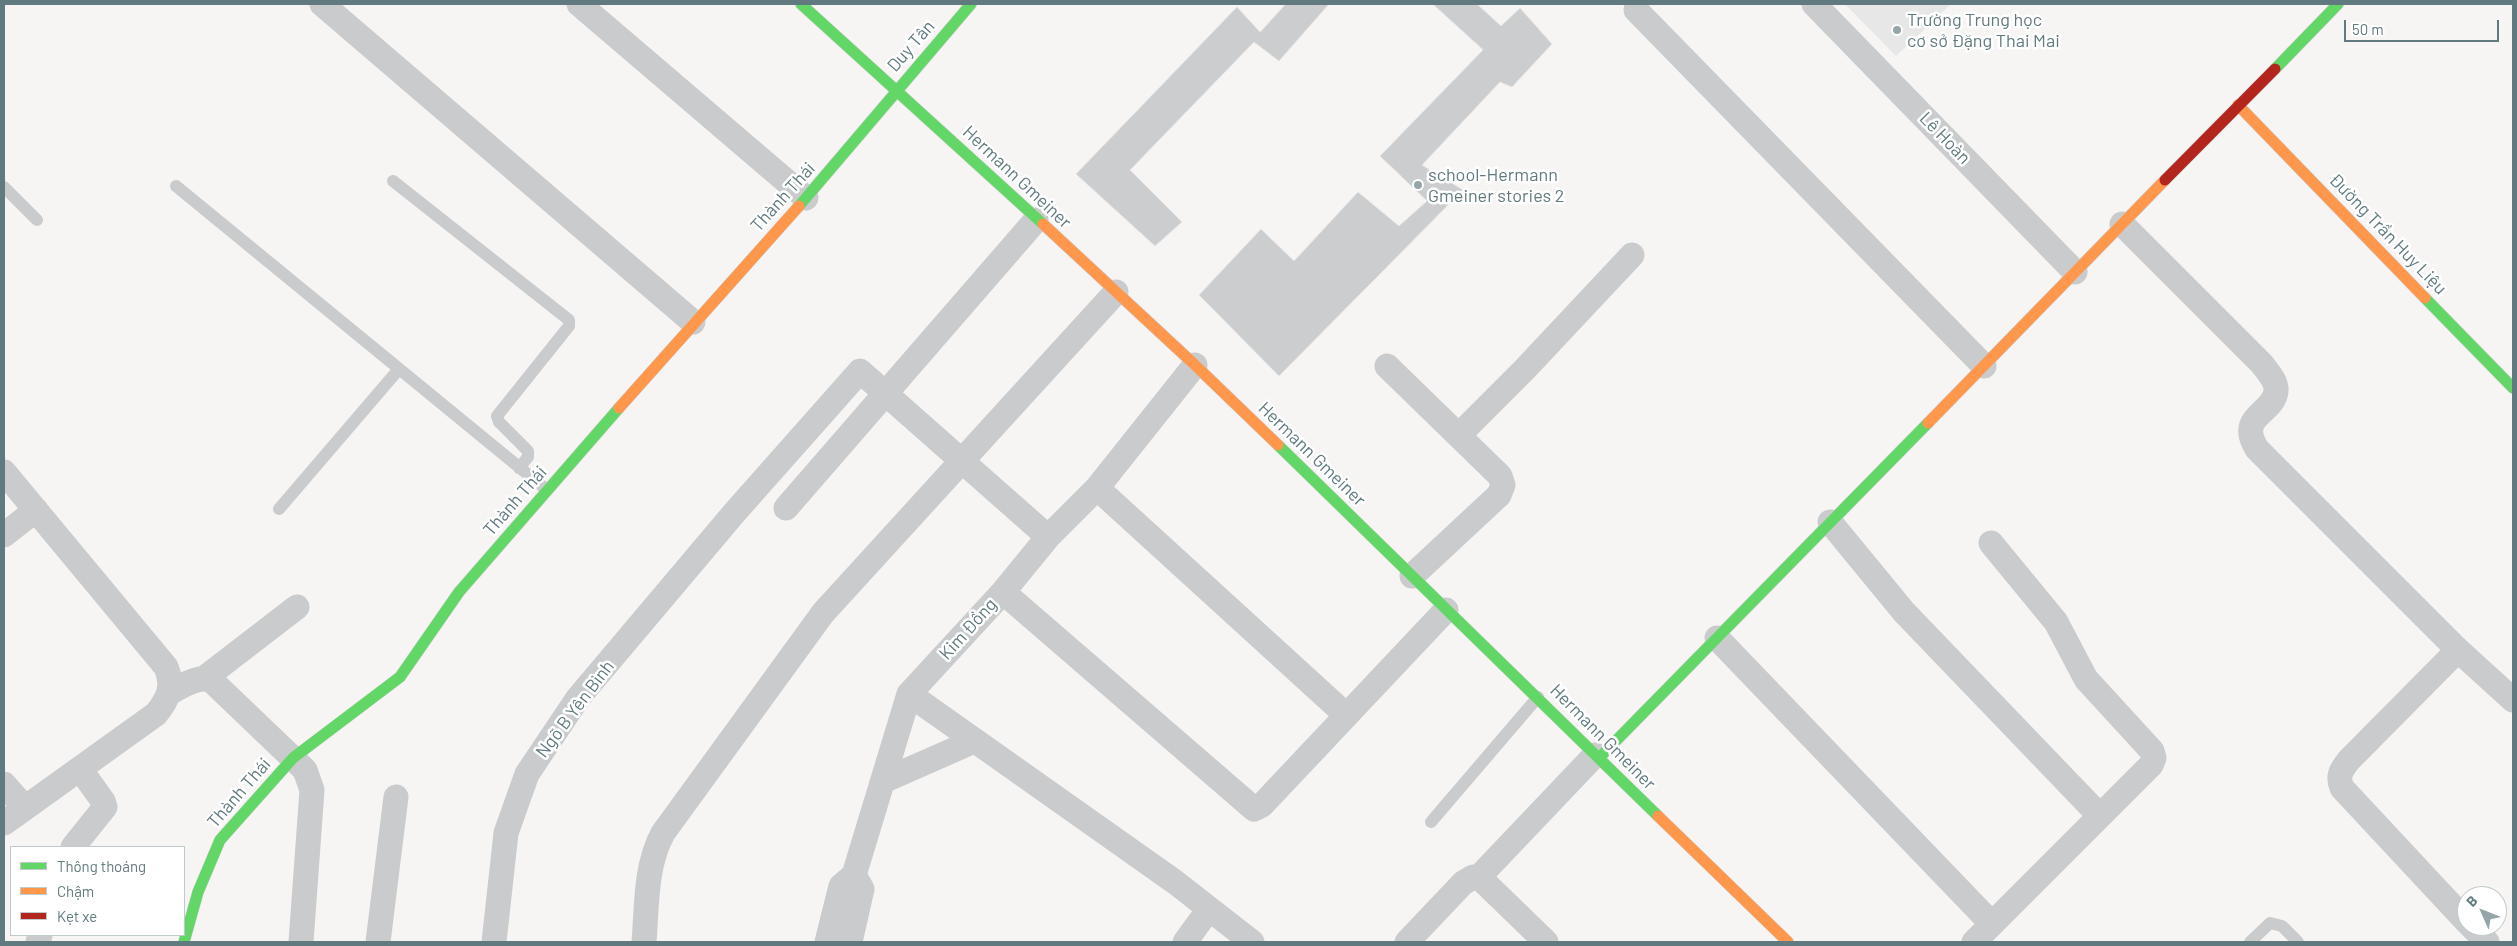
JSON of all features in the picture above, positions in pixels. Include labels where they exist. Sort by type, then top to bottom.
[{"type":"street","points":[[322,4],[693,322]]},
{"type":"street","points":[[579,4],[806,198]]},
{"type":"street","name":"Hermann Gmeiner","points":[[801,4],[897,89],[1036,220],[1195,365],[1788,942]]},
{"type":"street","name":"Duy Tân","points":[[897,89],[971,4]]},
{"type":"street","name":"Lê Hoàn","points":[[1814,4],[2075,272]]},
{"type":"street","points":[[1478,878],[1717,638],[2338,4]]},
{"type":"street","points":[[1636,10],[1984,366]]},
{"type":"street","name":"Thành Thái","points":[[184,942],[198,892],[220,840],[293,758],[400,677],[459,592],[693,322],[806,198],[897,89]]},
{"type":"street","name":"Đường Trần Huy Liệu","points":[[2238,105],[2513,388]]},
{"type":"street","points":[[786,508],[885,391],[1036,220]]},
{"type":"street","points":[[2122,224],[2262,364],[2275,382],[2276,391],[2274,398],[2252,425],[2250,434],[2256,449],[2458,650],[2513,700]]},
{"type":"street","points":[[1459,435],[1525,369],[1632,255]]},
{"type":"street","points":[[644,942],[650,868],[656,846],[663,833],[823,612],[1116,292]]},
{"type":"street","name":"Kim Đồng","points":[[854,875],[909,694],[1003,592],[1048,537],[1097,488],[1195,365]]},
{"type":"street","points":[[1388,366],[1500,476],[1503,485],[1499,495],[1412,576]]},
{"type":"street","name":"Ngõ B Yên Bình","points":[[494,942],[506,833],[527,774],[578,698],[734,512],[860,371],[885,391]]},
{"type":"street","points":[[885,391],[1048,537]]},
{"type":"street","points":[[4,472],[166,667],[170,678],[170,692],[156,714],[4,824]]},
{"type":"street","points":[[1097,488],[1346,716]]},
{"type":"street","points":[[4,535],[36,510]]},
{"type":"street","points":[[1830,522],[1904,612],[2099,816]]},
{"type":"street","points":[[1974,942],[2151,765],[2154,758],[2152,751],[2086,679],[2056,622],[1992,543]]},
{"type":"street","points":[[1003,592],[1254,809],[1262,805],[1446,610]]},
{"type":"street","points":[[170,692],[206,677],[297,607]]},
{"type":"street","points":[[1717,638],[1992,924]]},
{"type":"street","points":[[2457,911],[2342,788],[2339,781],[2342,768],[2458,650]]},
{"type":"street","points":[[206,677],[305,770],[312,790],[301,942]]},
{"type":"street","points":[[909,694],[1174,882],[1252,942]]},
{"type":"street","points":[[883,781],[974,741]]},
{"type":"street","points":[[75,846],[105,807],[104,801],[80,769]]},
{"type":"street","points":[[4,784],[25,808]]},
{"type":"street","points":[[378,942],[396,797]]},
{"type":"street","points":[[827,942],[841,886],[854,875],[862,889],[850,942]]},
{"type":"street","points":[[1407,942],[1463,883],[1472,877],[1478,878],[1546,942]]},
{"type":"street","points":[[1185,942],[1209,909]]},
{"type":"lane","points":[[393,181],[569,320],[569,326],[497,416],[499,422],[528,451],[528,458],[519,468]]},
{"type":"lane","points":[[176,186],[547,490]]},
{"type":"lane","points":[[4,187],[37,220]]},
{"type":"lane","points":[[280,509],[399,369]]},
{"type":"lane","points":[[1431,822],[1538,697]]},
{"type":"lane","points":[[2250,942],[2270,923],[2282,926],[2298,942]]},
{"type":"shaded area","name":"Trường Trung học cơ sở Đặng Thai Mai","points":[[1845,4],[1951,4],[1896,56]]},
{"type":"building","points":[[1286,4],[1329,4],[1279,61],[1254,42],[1130,170],[1182,222],[1155,246],[1076,174],[1237,7],[1260,32]]},
{"type":"building","name":"school-Hermann Gmeiner stories 2","points":[[1433,4],[1477,4],[1501,26],[1520,8],[1552,44],[1512,87],[1500,82],[1422,165],[1463,190],[1279,376],[1199,295],[1261,229],[1294,261],[1358,192],[1399,226],[1427,201],[1380,156],[1483,50]]},
{"type":"traffic: fast","points":[[801,4],[1043,224]]},
{"type":"traffic: fast","points":[[799,206],[971,4]]},
{"type":"traffic: fast","points":[[2275,69],[2338,4]]},
{"type":"traffic: fast","points":[[2425,298],[2513,388]]},
{"type":"traffic: fast","points":[[184,942],[198,892],[220,840],[293,758],[400,677],[459,592],[619,408]]},
{"type":"traffic: fast","points":[[1599,758],[1928,423]]},
{"type":"traffic: fast","points":[[1278,445],[1658,816]]},
{"type":"traffic: slow","points":[[2238,105],[2425,298]]},
{"type":"traffic: slow","points":[[1928,423],[2165,180]]},
{"type":"traffic: slow","points":[[619,408],[799,206]]},
{"type":"traffic: slow","points":[[1043,224],[1278,445]]},
{"type":"traffic: slow","points":[[1658,816],[1788,942]]},
{"type":"traffic: jam","points":[[2165,180],[2275,69]]},
{"type":"place","name":"Trường Trung học cơ sở Đặng Thai Mai","points":[[1897,30]]},
{"type":"place","name":"school-Hermann Gmeiner stories 2","points":[[1418,185]]}]
